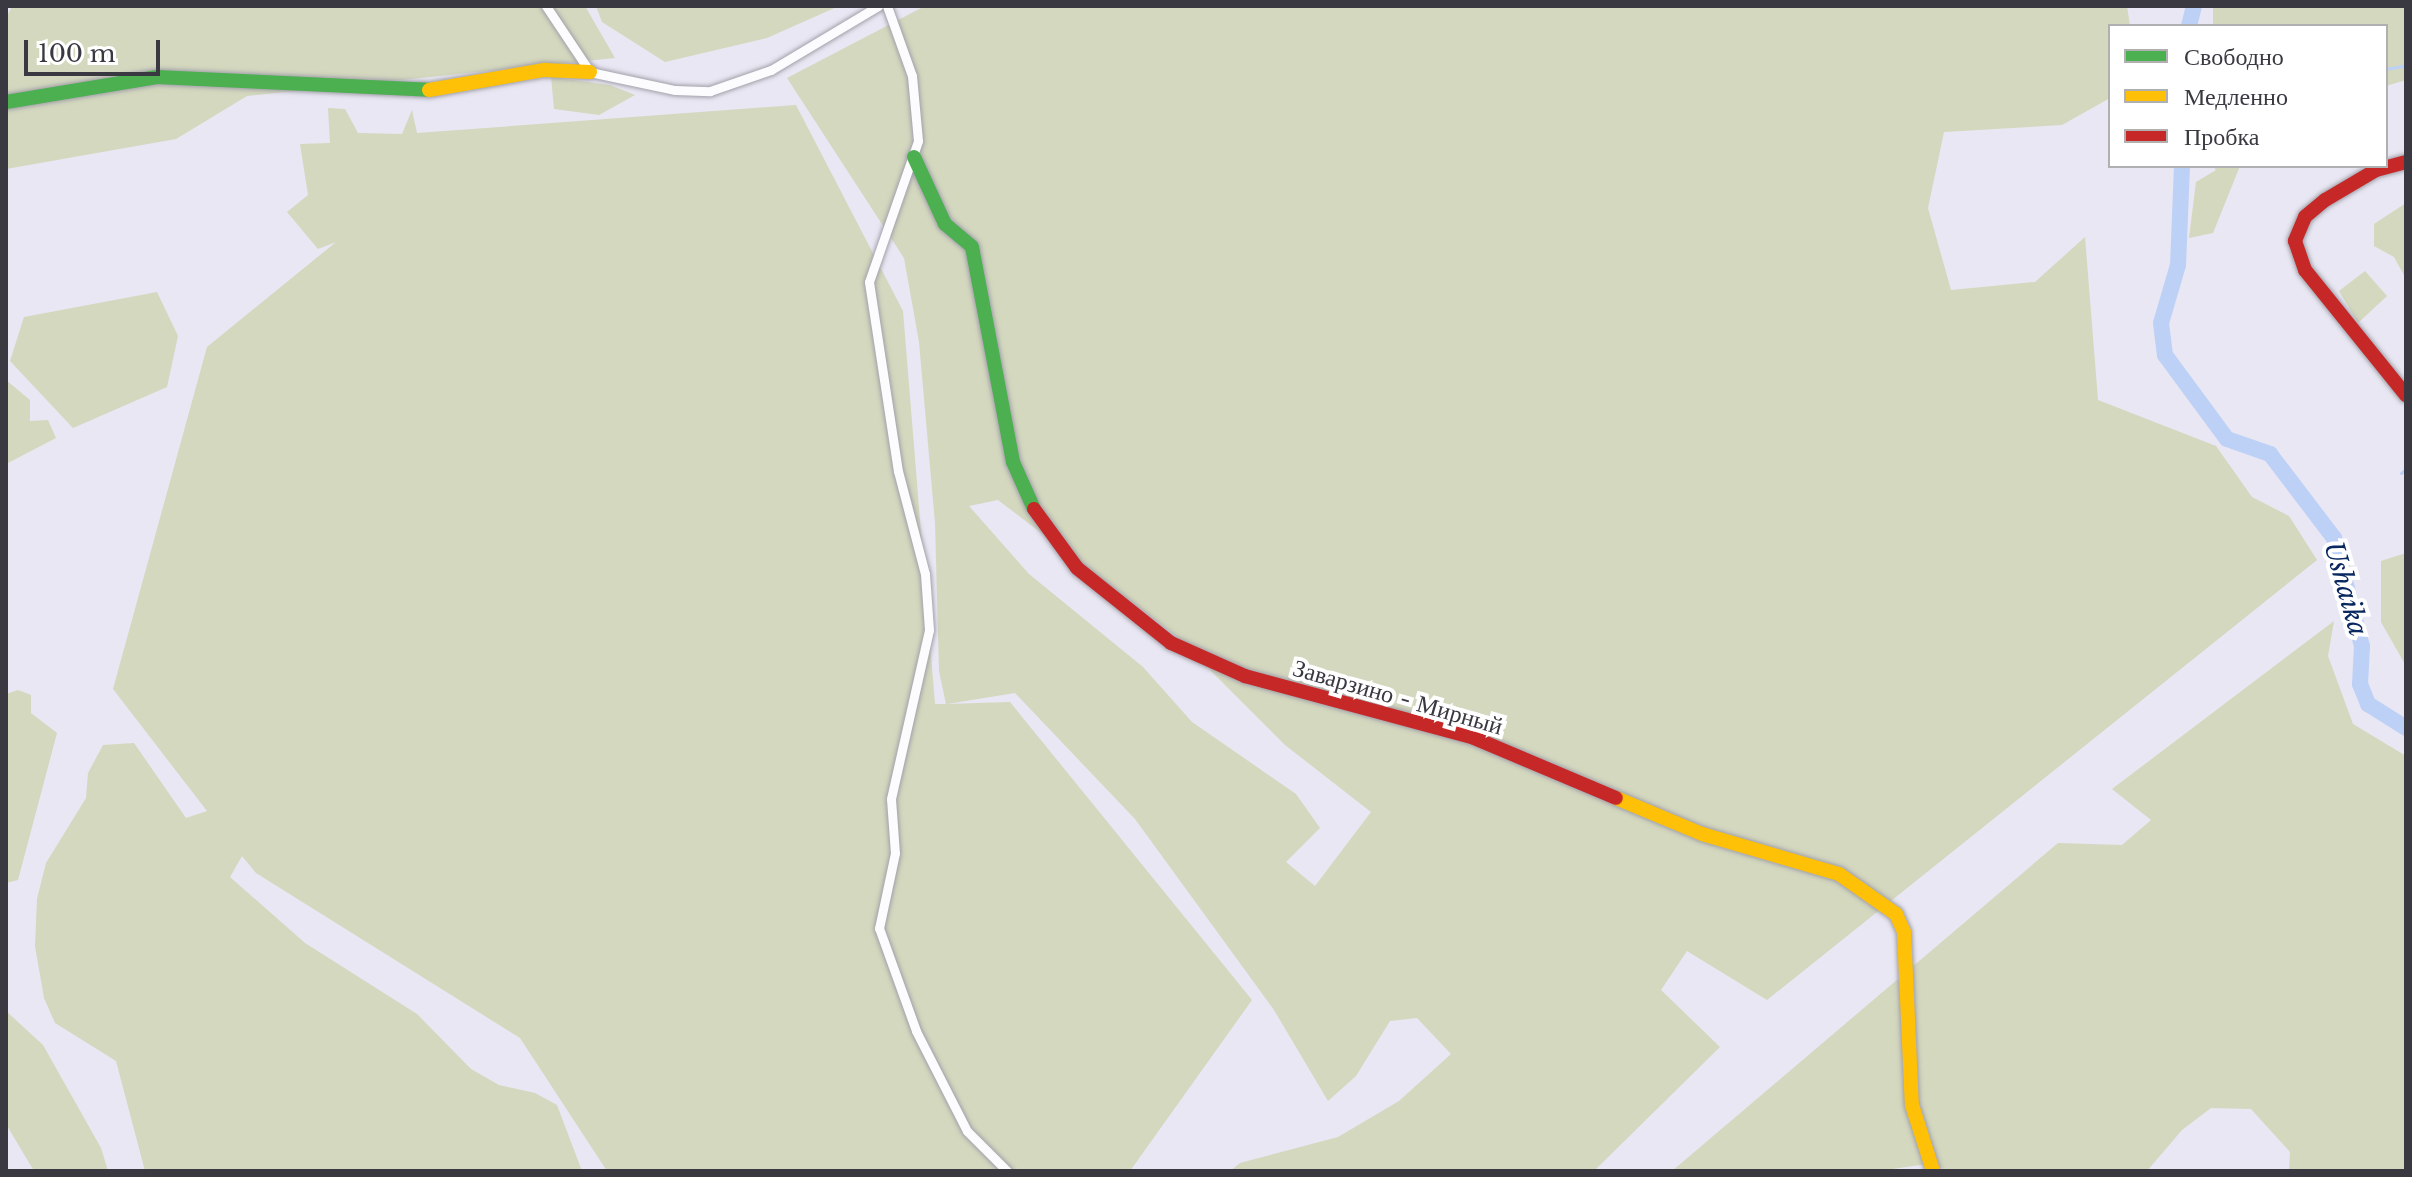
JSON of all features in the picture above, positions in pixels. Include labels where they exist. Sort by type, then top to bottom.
[{"type":"street","points":[[546,6],[590,72]]},
{"type":"street","points":[[6,102],[157,77],[417,92],[544,70],[590,72],[675,90],[710,91],[787,62],[878,6]]},
{"type":"street","points":[[887,6],[916,97],[914,157],[869,282],[898,471],[925,574],[929,630],[891,799],[895,853],[879,928],[916,1031],[967,1131],[1007,1171]]},
{"type":"street","name":"Заварзино - Мирный","points":[[914,157],[945,224],[972,247],[1013,462],[1039,520],[1077,568],[1171,643],[1245,676],[1474,738],[1702,834],[1839,874],[1881,901],[1896,914],[1904,932],[1912,1105],[1933,1171]]},
{"type":"street","points":[[2384,168],[2325,200],[2305,217],[2295,241],[2305,270],[2406,395]]},
{"type":"green space","points":[[12,6],[585,6],[615,58],[247,96],[176,139],[6,169],[6,18]]},
{"type":"green space","points":[[596,6],[839,6],[767,38],[665,62],[602,22]]},
{"type":"green space","points":[[925,6],[2127,6],[2130,24],[2108,24],[2108,99],[2062,125],[1944,132],[1928,208],[1951,290],[2035,282],[2085,237],[2098,400],[2216,446],[2252,497],[2289,516],[2317,560],[1767,1000],[1687,951],[1661,990],[1720,1047],[1594,1171],[1230,1171],[1240,1163],[1338,1137],[1399,1101],[1451,1054],[1417,1018],[1390,1021],[1356,1076],[1328,1101],[1274,1010],[1135,819],[1015,693],[947,704],[1010,702],[1252,1000],[1130,1171],[607,1171],[520,1038],[256,873],[242,856],[230,877],[305,943],[417,1014],[471,1069],[499,1085],[535,1093],[557,1105],[582,1171],[145,1171],[116,1061],[55,1023],[44,998],[35,946],[37,899],[46,863],[86,798],[88,773],[103,745],[134,743],[186,818],[207,811],[113,689],[207,347],[336,242],[318,249],[287,212],[308,195],[300,144],[330,143],[328,108],[345,109],[358,133],[402,134],[412,110],[417,133],[796,105],[903,311],[935,704],[946,704],[939,671],[935,523],[919,342],[904,258],[787,78]],"holes":[[[998,500],[1175,635],[1285,745],[1371,812],[1315,886],[1286,862],[1320,828],[1296,794],[1192,722],[1143,667],[1029,574],[969,506]]]},
{"type":"green space","points":[[2213,6],[2406,6],[2406,80],[2388,85],[2388,24],[2213,24]]},
{"type":"green space","points":[[551,77],[610,85],[635,95],[599,115],[554,109]]},
{"type":"green space","points":[[2214,168],[2239,168],[2213,233],[2189,238],[2196,182],[2216,170]]},
{"type":"green space","points":[[2406,203],[2405,277],[2394,257],[2374,246],[2374,224]]},
{"type":"green space","points":[[2365,271],[2387,296],[2358,323],[2339,291]]},
{"type":"green space","points":[[157,292],[178,336],[167,387],[73,428],[10,361],[24,317]]},
{"type":"green space","points":[[6,380],[30,400],[30,421],[48,420],[56,438],[6,464]]},
{"type":"green space","points":[[2406,553],[2406,666],[2381,622],[2381,561]]},
{"type":"green space","points":[[2334,621],[2328,656],[2353,724],[2406,756],[2406,1171],[2289,1171],[2290,1152],[2251,1109],[2211,1108],[2182,1130],[2147,1171],[1946,1171],[1935,1163],[1878,1171],[1672,1171],[2058,843],[2122,845],[2151,820],[2112,789]]},
{"type":"green space","points":[[18,690],[31,695],[31,713],[57,733],[18,880],[6,883],[6,694]]},
{"type":"green space","points":[[6,1011],[43,1045],[101,1148],[108,1171],[34,1171],[6,1124]]},
{"type":"waterway","name":"Ushaika","points":[[2190,24],[2194,6]]},
{"type":"waterway","points":[[2388,69],[2406,65]]},
{"type":"waterway","name":"Ushaika","points":[[2182,168],[2178,265],[2161,323],[2165,355],[2227,439],[2270,454],[2334,538],[2362,646],[2360,684],[2368,704],[2406,728]]},
{"type":"waterway","points":[[2401,473],[2406,469]]},
{"type":"traffic: fast","points":[[6,102],[157,77],[429,90]]},
{"type":"traffic: fast","points":[[914,157],[945,224],[972,247],[1013,462],[1034,509]]},
{"type":"traffic: slow","points":[[429,90],[544,70],[590,72]]},
{"type":"traffic: slow","points":[[1616,798],[1702,834],[1839,874],[1896,914],[1904,932],[1912,1105],[1933,1171]]},
{"type":"traffic: jam","points":[[2388,167],[2406,162]]},
{"type":"traffic: jam","points":[[2384,168],[2325,200],[2305,217],[2295,241],[2305,270],[2406,395]]},
{"type":"traffic: jam","points":[[1034,509],[1077,568],[1171,643],[1245,676],[1474,738],[1616,798]]}]
